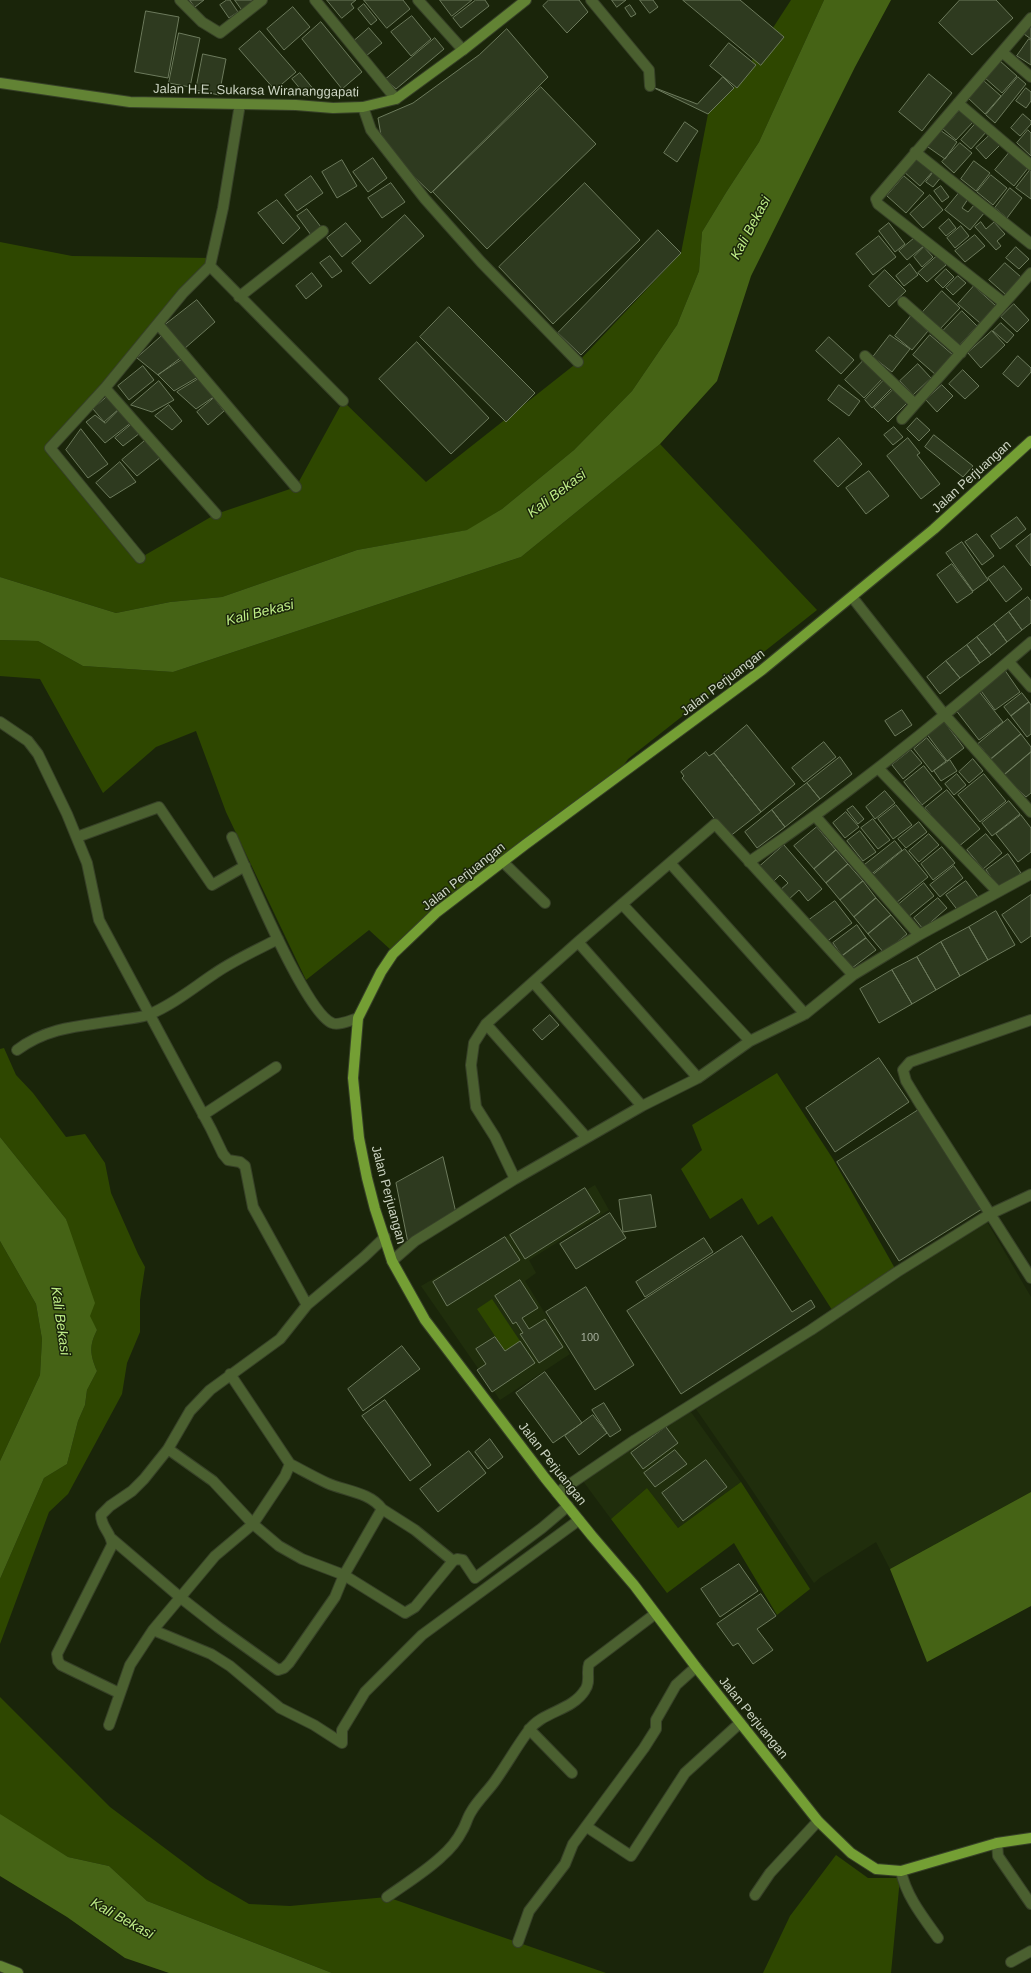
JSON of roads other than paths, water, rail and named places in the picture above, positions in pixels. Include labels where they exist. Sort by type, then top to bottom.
[{"type":"main road","name":"Jalan Perjuangan","points":[[1031,442],[934,529],[732,694],[526,844],[504,863],[437,912],[394,954],[381,972],[358,1018],[353,1078],[359,1138],[367,1178],[392,1261],[425,1320],[557,1493],[626,1575],[696,1667],[818,1821],[851,1853],[876,1869],[901,1871],[996,1843],[1031,1838]]},
{"type":"street","points":[[180,0],[202,22],[220,33],[262,0]]},
{"type":"street","points":[[315,0],[396,99]]},
{"type":"street","points":[[418,0],[463,50]]},
{"type":"street","name":"Jalan H.E. Sukarsa Wirananggapati","points":[[0,83],[130,102],[240,104],[333,108],[363,107],[396,99],[463,50],[526,0]]},
{"type":"street","points":[[591,0],[650,70],[650,86]]},
{"type":"street","points":[[1004,303],[877,202],[877,196],[1031,18]]},
{"type":"street","points":[[1002,52],[1031,77]]},
{"type":"street","points":[[958,102],[1031,164]]},
{"type":"street","points":[[140,558],[50,448],[105,388],[183,292],[210,266],[223,208],[240,104]]},
{"type":"street","points":[[363,107],[371,130],[425,199],[481,262],[578,362]]},
{"type":"street","points":[[915,152],[1031,244]]},
{"type":"street","points":[[239,297],[323,231]]},
{"type":"street","points":[[210,266],[342,401]]},
{"type":"street","points":[[902,419],[1031,272]]},
{"type":"street","points":[[903,302],[961,353]]},
{"type":"street","points":[[158,324],[296,487]]},
{"type":"street","points":[[865,356],[915,404]]},
{"type":"street","points":[[105,388],[216,514]]},
{"type":"street","points":[[852,597],[944,714],[1031,812]]},
{"type":"street","points":[[750,862],[816,817],[1009,662],[1031,642]]},
{"type":"street","points":[[1009,662],[1031,687]]},
{"type":"street","points":[[0,722],[28,741],[38,754],[77,837],[87,863],[99,920],[204,1115],[225,1158],[240,1162],[245,1166],[253,1207],[307,1305]]},
{"type":"street","points":[[878,768],[998,892]]},
{"type":"street","points":[[77,837],[159,807],[212,885],[245,866]]},
{"type":"street","points":[[816,817],[919,935]]},
{"type":"street","points":[[515,1179],[495,1136],[476,1107],[471,1065],[474,1043],[486,1024],[578,942],[715,824],[853,975]]},
{"type":"street","points":[[232,837],[278,940],[301,984],[317,1009],[330,1023],[335,1024],[358,1018]]},
{"type":"street","points":[[504,863],[545,903]]},
{"type":"street","points":[[670,863],[805,1014]]},
{"type":"street","points":[[392,1261],[416,1241],[515,1179],[642,1106],[698,1078],[750,1041],[805,1014],[853,975],[919,935],[1031,874]]},
{"type":"street","points":[[622,904],[750,1041]]},
{"type":"street","points":[[17,1050],[28,1042],[71,1026],[149,1015],[181,998],[215,973],[238,959],[278,940]]},
{"type":"street","points":[[578,942],[698,1078]]},
{"type":"street","points":[[533,982],[642,1106]]},
{"type":"street","points":[[1031,1020],[910,1062],[903,1070],[906,1081],[1031,1278]]},
{"type":"street","points":[[486,1024],[586,1137]]},
{"type":"street","points":[[204,1115],[276,1067]]},
{"type":"street","points":[[557,1493],[634,1440],[805,1334],[897,1272],[990,1214],[1031,1195]]},
{"type":"street","points":[[382,1509],[344,1574],[335,1597],[300,1648],[284,1668],[278,1670],[218,1627],[181,1598],[112,1539],[103,1525],[101,1515],[110,1506],[132,1491],[144,1479],[168,1449],[190,1411],[210,1390],[280,1339],[307,1305],[364,1257],[385,1237]]},
{"type":"street","points":[[230,1374],[290,1464],[328,1483],[368,1497],[377,1502],[382,1509],[415,1530],[453,1561]]},
{"type":"street","points":[[168,1449],[213,1481],[253,1524],[279,1546],[295,1556],[344,1574],[405,1613],[415,1608],[453,1561],[457,1559],[463,1560],[475,1578],[542,1528],[568,1506]]},
{"type":"street","points":[[109,1725],[130,1665],[153,1630],[215,1556],[253,1524],[285,1476],[290,1464]]},
{"type":"street","points":[[153,1630],[211,1654],[230,1666],[280,1708],[314,1724],[342,1743],[342,1730],[366,1692],[422,1635],[579,1520]]},
{"type":"street","points":[[112,1539],[110,1551],[57,1654],[58,1661],[61,1665],[119,1693]]},
{"type":"street","points":[[387,1897],[422,1873],[441,1857],[456,1840],[471,1812],[490,1789],[529,1730],[539,1721],[560,1711],[578,1698],[588,1684],[587,1669],[590,1664],[655,1614]]},
{"type":"street","points":[[518,1942],[529,1911],[565,1864],[573,1844],[587,1827],[648,1742],[656,1729],[656,1720],[676,1685],[687,1673],[696,1667]]},
{"type":"street","points":[[587,1827],[631,1856],[685,1773],[740,1723]]},
{"type":"street","points":[[529,1730],[572,1773]]},
{"type":"street","points":[[754,1895],[770,1873],[818,1821]]},
{"type":"street","points":[[996,1843],[998,1856],[1031,1904]]},
{"type":"street","points":[[901,1871],[903,1881],[913,1902],[938,1938]]},
{"type":"street","points":[[1011,1962],[1031,1951]]},
{"type":"street","points":[[0,1966],[18,1973]]},
{"type":"water","name":"Kali Bekasi","points":[[824,0],[891,0],[855,67],[751,276],[717,381],[660,444],[521,557],[173,672],[83,666],[38,641],[0,640],[0,577],[116,613],[170,602],[222,597],[357,550],[467,530],[502,509],[574,450],[632,391],[677,325],[699,271],[702,232],[759,142]]},
{"type":"water","name":"Kali Bekasi","points":[[0,1137],[66,1219],[95,1303],[90,1316],[97,1330],[91,1350],[97,1371],[87,1390],[85,1405],[78,1421],[67,1464],[44,1478],[0,1579],[0,1461],[40,1375],[42,1339],[36,1304],[0,1241]]},
{"type":"water","points":[[1031,1492],[1031,1606],[927,1662],[890,1569]]},
{"type":"water","name":"Kali Bekasi","points":[[0,1814],[68,1857],[109,1866],[147,1901],[332,1973],[169,1973],[125,1958],[67,1917],[0,1876]]}]
